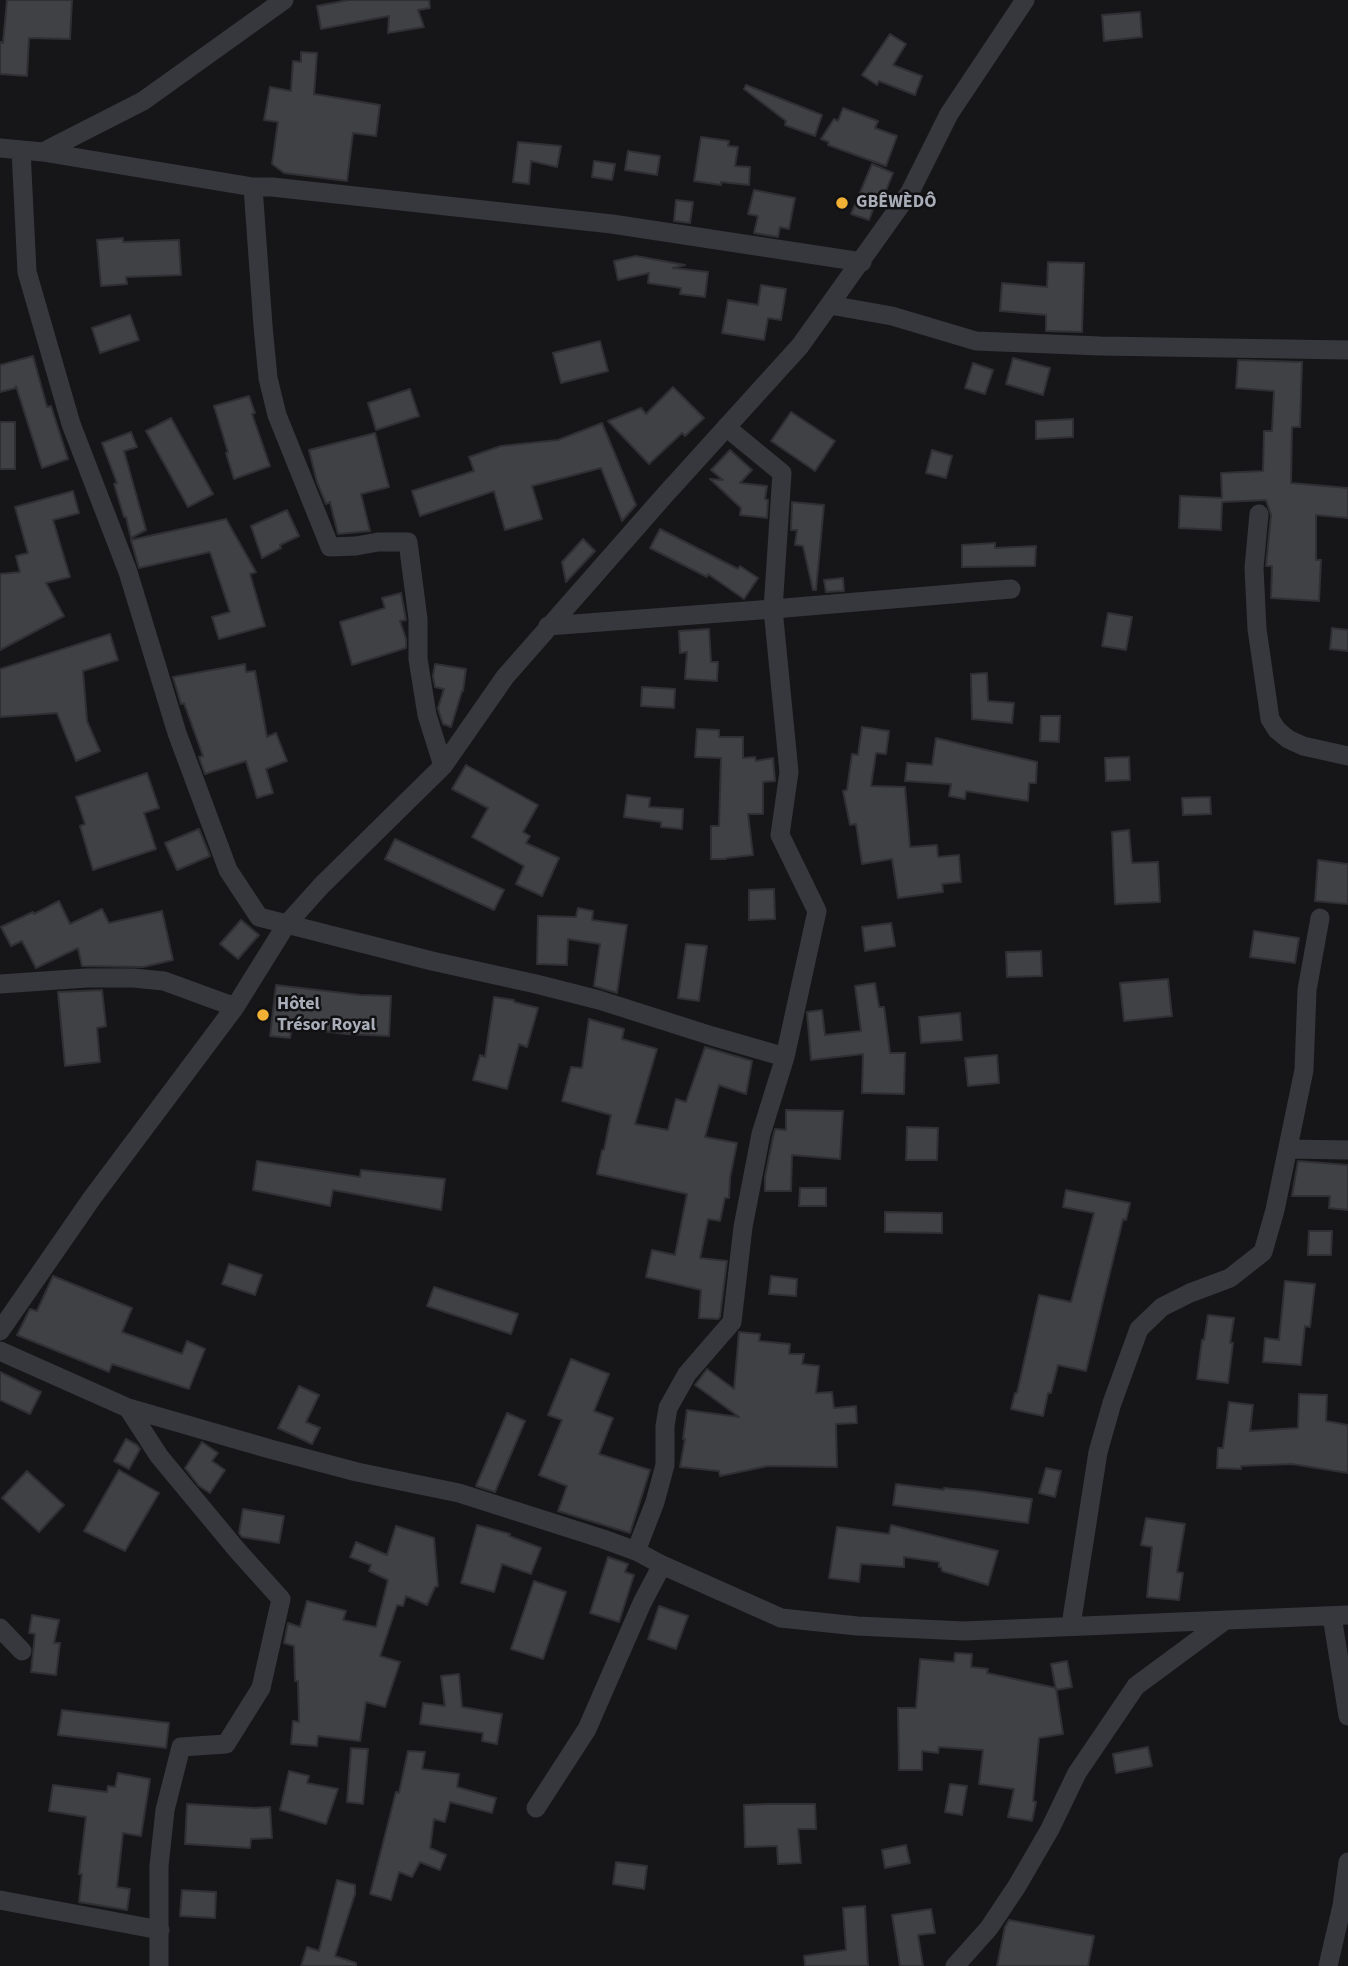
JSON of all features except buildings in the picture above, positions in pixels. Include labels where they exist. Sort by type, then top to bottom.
[{"type":"street","points":[[43,152],[143,101],[284,0]]},
{"type":"street","points":[[0,1331],[92,1198],[235,1007],[286,925],[322,885],[443,766],[505,677],[548,626],[800,346],[910,192],[949,114],[1025,0]]},
{"type":"street","points":[[0,148],[43,152],[253,187],[286,188],[612,224],[862,262]]},
{"type":"street","points":[[21,150],[27,272],[71,424],[128,572],[177,733],[228,870],[259,916],[286,925],[599,1000],[785,1057]]},
{"type":"street","points":[[253,187],[268,379],[277,415],[330,547],[408,542],[418,619],[418,659],[427,715],[443,766]]},
{"type":"street","points":[[830,305],[892,316],[976,341],[1348,350]]},
{"type":"street","points":[[636,1551],[655,1502],[665,1465],[668,1408],[687,1374],[732,1322],[743,1227],[761,1134],[785,1057],[817,911],[780,835],[789,772],[773,609],[782,473],[726,427]]},
{"type":"street","points":[[1259,514],[1254,568],[1257,629],[1270,719],[1288,740],[1348,756]]},
{"type":"street","points":[[548,626],[1011,589]]},
{"type":"street","points":[[1071,1625],[1098,1452],[1139,1328],[1161,1307],[1230,1278],[1263,1252],[1275,1210],[1304,1070],[1307,990],[1320,918]]},
{"type":"street","points":[[0,984],[87,978],[164,981],[235,1007]]},
{"type":"street","points":[[1287,1149],[1348,1150]]},
{"type":"street","points":[[0,1351],[128,1408],[344,1468],[459,1493],[636,1551],[781,1618],[857,1626],[964,1631],[1340,1616],[1348,1716]]},
{"type":"street","points":[[128,1408],[159,1455],[281,1599],[261,1689],[226,1744],[181,1747],[165,1810],[159,1866],[159,1966]]},
{"type":"street","points":[[536,1808],[587,1730],[642,1603],[662,1565]]},
{"type":"street","points":[[955,1966],[989,1928],[1017,1886],[1050,1829],[1077,1773],[1136,1686],[1224,1621]]},
{"type":"street","points":[[0,1628],[22,1651]]},
{"type":"street","points":[[1328,1966],[1342,1906],[1348,1862]]},
{"type":"street","points":[[0,1900],[160,1930]]},
{"type":"place","name":"GBÊWÈDÔ","points":[[842,203]]},
{"type":"place","name":"Hôtel Trésor Royal","points":[[263,1015]]}]
